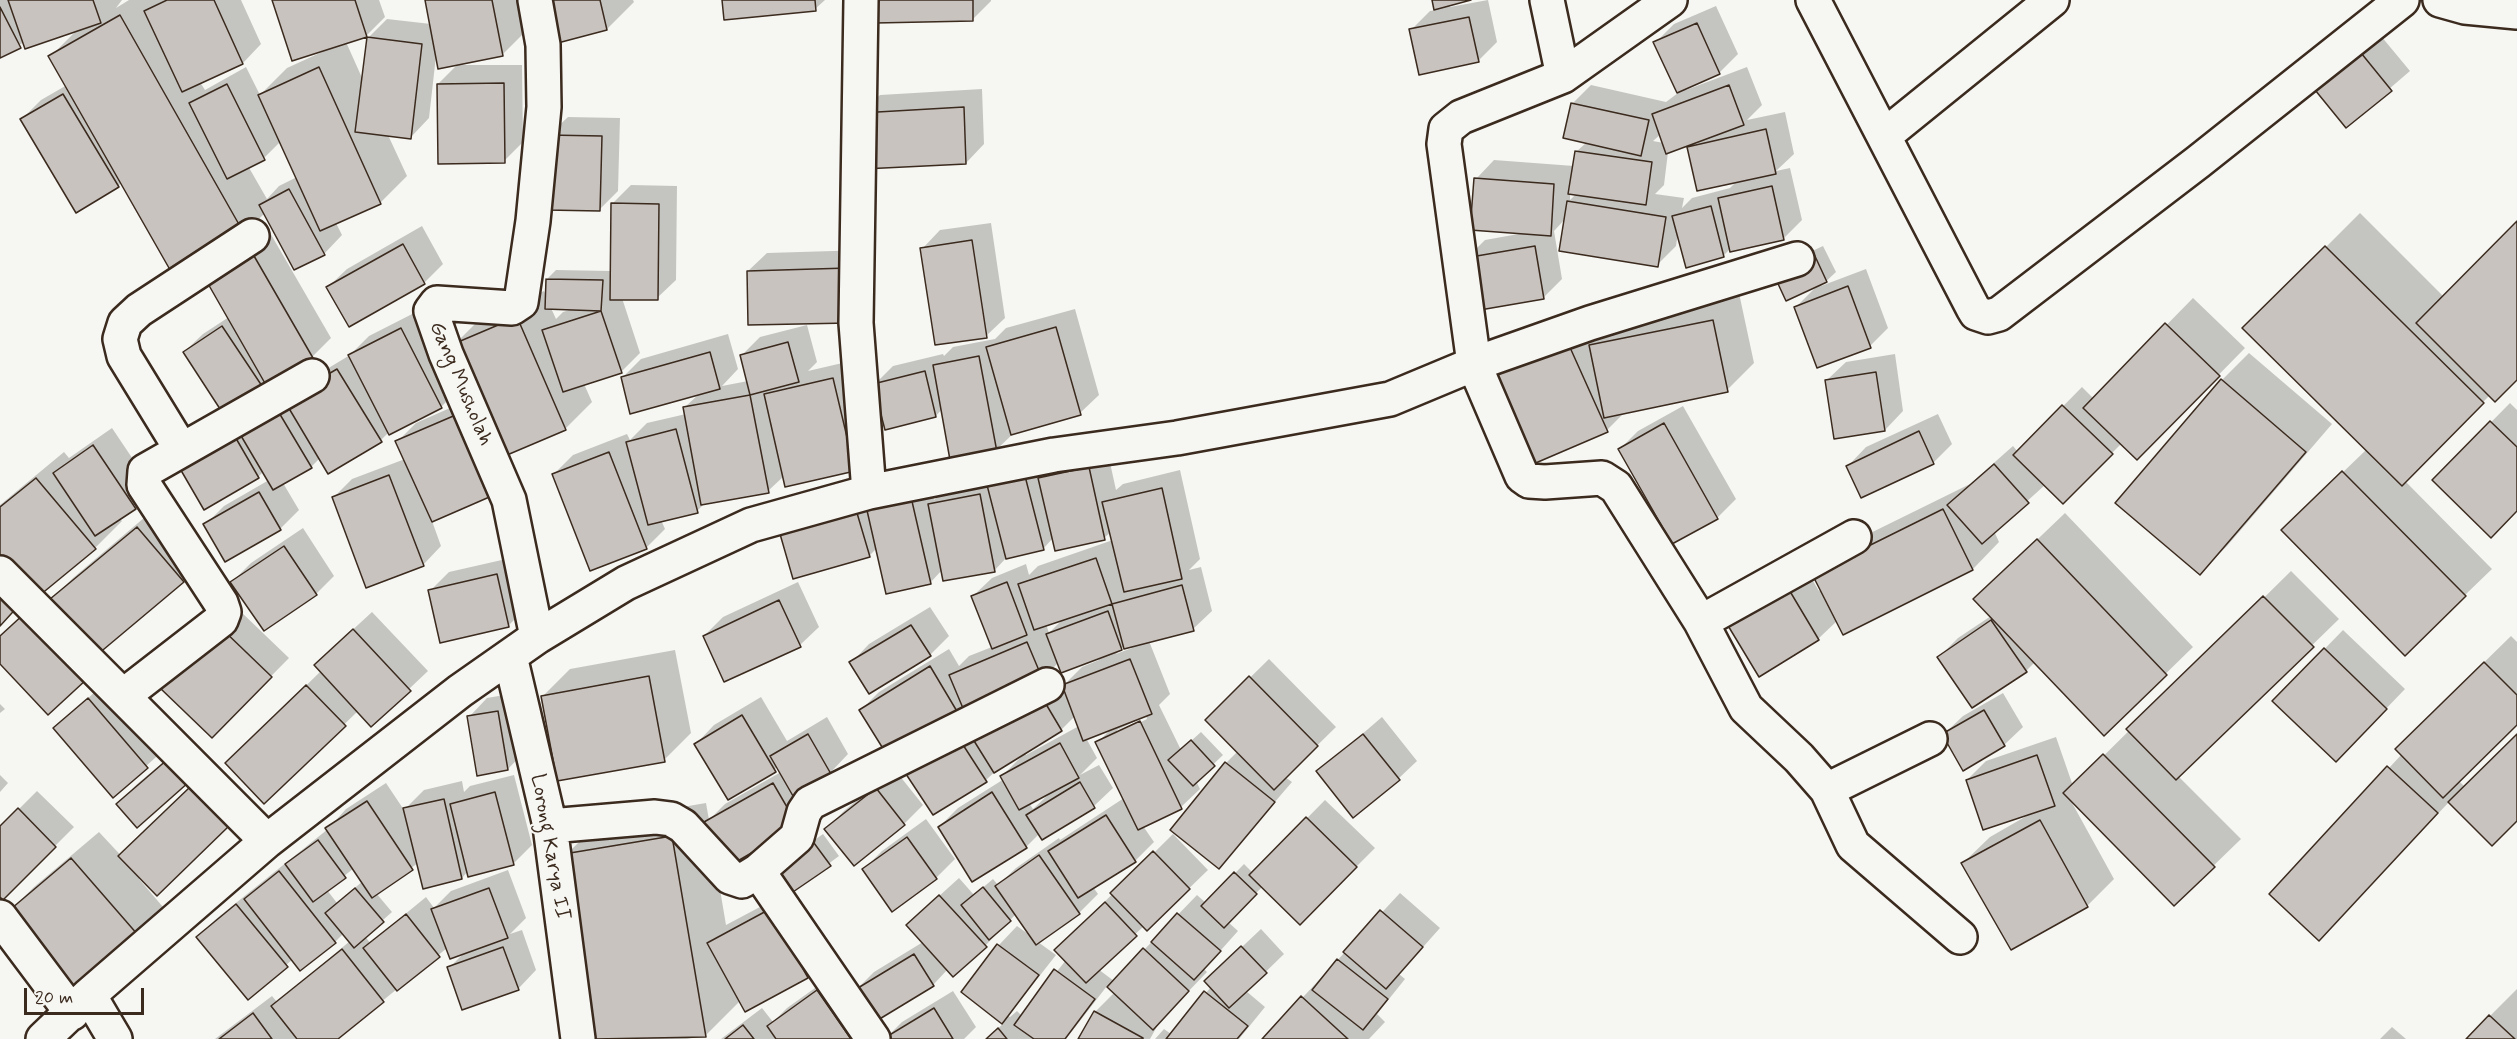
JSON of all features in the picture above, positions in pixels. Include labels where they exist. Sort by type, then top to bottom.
[{"type":"street","name":"Gang Musholah","points":[[535,0],[543,45],[544,107],[533,221],[520,302],[512,308],[437,303],[431,311],[446,354],[509,500],[537,637]]},
{"type":"street","points":[[861,0],[855,323],[869,492]]},
{"type":"street","points":[[1547,0],[1563,76]]},
{"type":"street","points":[[1670,0],[1563,76],[1461,117],[1450,124],[1444,136],[1454,230],[1474,364],[1522,476],[1529,481],[1545,483],[1602,478],[1616,487],[1701,622],[1746,708],[1799,758],[1827,790],[1853,844],[1960,937]]},
{"type":"street","points":[[1813,0],[1973,308],[1982,316],[1993,316],[2198,162],[2402,0]]},
{"type":"street","points":[[1884,136],[2052,0]]},
{"type":"street","points":[[2440,0],[2465,7],[2517,12]]},
{"type":"street","points":[[181,449],[124,356],[120,339],[125,323],[139,310],[252,236]]},
{"type":"street","points":[[43,1039],[267,841],[510,656],[626,583],[751,525],[869,492],[1054,455],[1177,438],[1390,399],[1474,364],[1590,323],[1797,259]]},
{"type":"street","points":[[123,696],[223,616],[221,603],[144,485],[145,471],[312,376]]},
{"type":"street","points":[[1701,622],[1854,537]]},
{"type":"street","points":[[0,573],[267,841]]},
{"type":"street","name":"Lorong Karya II","points":[[510,656],[550,826],[578,1039]]},
{"type":"street","points":[[550,826],[655,817],[670,819],[683,826],[730,877],[742,881],[758,871],[797,837],[804,812],[810,803],[1047,685]]},
{"type":"street","points":[[1827,790],[1930,739]]},
{"type":"street","points":[[758,871],[873,1039]]},
{"type":"street","points":[[0,917],[80,1004],[116,1039]]},
{"type":"building","points":[[8,0],[93,0],[101,23],[25,49]]},
{"type":"building","points":[[167,0],[214,0],[243,64],[182,92],[144,11]]},
{"type":"building","points":[[272,0],[355,0],[367,37],[292,61]]},
{"type":"building","points":[[425,0],[492,0],[503,56],[438,69]]},
{"type":"building","points":[[543,0],[600,0],[607,30],[554,44]]},
{"type":"building","points":[[722,0],[815,0],[816,11],[724,20]]},
{"type":"building","points":[[875,0],[973,0],[973,21],[875,23]]},
{"type":"building","points":[[1432,0],[1471,0],[1434,10]]},
{"type":"building","points":[[0,7],[21,48],[0,58]]},
{"type":"building","points":[[120,15],[245,235],[173,275],[48,56]]},
{"type":"building","points":[[1469,17],[1479,62],[1419,75],[1409,29]]},
{"type":"building","points":[[1697,23],[1720,74],[1677,93],[1653,42]]},
{"type":"building","points":[[367,37],[422,44],[411,139],[355,132]]},
{"type":"building","points":[[2357,48],[2392,91],[2346,128],[2311,85]]},
{"type":"building","points":[[319,67],[381,204],[320,231],[258,95]]},
{"type":"building","points":[[504,83],[505,163],[438,164],[437,84]]},
{"type":"building","points":[[227,84],[265,160],[227,179],[189,103]]},
{"type":"building","points":[[1729,85],[1744,125],[1666,154],[1652,114]]},
{"type":"building","points":[[63,94],[119,187],[76,213],[20,119]]},
{"type":"building","points":[[1571,103],[1649,120],[1641,156],[1563,138]]},
{"type":"building","points":[[964,107],[966,164],[863,169],[860,113]]},
{"type":"building","points":[[1766,129],[1776,174],[1697,191],[1687,147]]},
{"type":"building","points":[[548,135],[602,136],[600,211],[546,210]]},
{"type":"building","points":[[1575,151],[1652,162],[1646,205],[1568,194]]},
{"type":"building","points":[[1474,178],[1554,184],[1551,236],[1470,230]]},
{"type":"building","points":[[1772,186],[1784,240],[1730,252],[1718,198]]},
{"type":"building","points":[[289,189],[325,255],[294,270],[259,205]]},
{"type":"building","points":[[1567,201],[1666,217],[1658,267],[1559,251]]},
{"type":"building","points":[[611,203],[659,204],[658,300],[610,300]]},
{"type":"building","points":[[1711,206],[1724,257],[1686,268],[1672,216]]},
{"type":"building","points":[[2517,221],[2517,380],[2495,402],[2416,323]]},
{"type":"building","points":[[972,240],[987,338],[935,345],[920,248]]},
{"type":"building","points":[[403,244],[425,284],[349,327],[326,287]]},
{"type":"building","points":[[1535,246],[1544,299],[1474,311],[1465,258]]},
{"type":"building","points":[[2325,246],[2484,403],[2402,486],[2242,328]]},
{"type":"building","points":[[250,249],[313,358],[266,385],[203,275]]},
{"type":"building","points":[[1814,254],[1827,282],[1786,301],[1773,273]]},
{"type":"building","points":[[848,268],[849,323],[748,325],[747,271]]},
{"type":"building","points":[[546,279],[603,280],[601,311],[545,309]]},
{"type":"building","points":[[1848,286],[1871,348],[1817,368],[1794,307]]},
{"type":"building","points":[[601,311],[622,373],[563,392],[542,330]]},
{"type":"building","points":[[517,317],[566,430],[500,458],[451,345]]},
{"type":"building","points":[[1713,320],[1728,392],[1604,418],[1589,345]]},
{"type":"building","points":[[2165,323],[2220,376],[2137,460],[2083,408]]},
{"type":"building","points":[[222,326],[262,386],[222,412],[183,352]]},
{"type":"building","points":[[1056,327],[1081,415],[1011,435],[986,347]]},
{"type":"building","points":[[401,328],[442,408],[389,435],[348,355]]},
{"type":"building","points":[[788,342],[799,382],[750,395],[740,355]]},
{"type":"building","points":[[1568,343],[1608,432],[1531,465],[1492,377]]},
{"type":"building","points":[[710,352],[720,389],[630,414],[621,377]]},
{"type":"building","points":[[979,356],[997,452],[950,460],[933,365]]},
{"type":"building","points":[[337,369],[382,442],[328,474],[284,400]]},
{"type":"building","points":[[925,371],[936,417],[885,430],[873,384]]},
{"type":"building","points":[[1876,372],[1885,431],[1834,439],[1825,380]]},
{"type":"building","points":[[833,378],[855,471],[785,487],[764,394]]},
{"type":"building","points":[[2221,379],[2306,452],[2200,575],[2115,503]]},
{"type":"building","points":[[750,395],[769,493],[701,505],[683,407]]},
{"type":"building","points":[[2062,405],[2113,454],[2063,504],[2013,455]]},
{"type":"building","points":[[275,406],[312,468],[273,490],[237,429]]},
{"type":"building","points":[[458,414],[494,495],[432,522],[395,441]]},
{"type":"building","points":[[2490,421],[2517,447],[2517,511],[2491,538],[2432,480]]},
{"type":"building","points":[[1664,423],[1718,519],[1672,544],[1618,449]]},
{"type":"building","points":[[230,428],[259,478],[204,510],[175,460]]},
{"type":"building","points":[[676,429],[698,513],[648,525],[626,442]]},
{"type":"building","points":[[1919,431],[1934,464],[1861,498],[1846,466]]},
{"type":"building","points":[[93,445],[136,509],[95,536],[53,473]]},
{"type":"building","points":[[609,452],[647,549],[590,571],[552,474]]},
{"type":"building","points":[[1994,464],[2029,503],[1982,544],[1947,505]]},
{"type":"building","points":[[1089,467],[1105,540],[1055,551],[1038,478]]},
{"type":"building","points":[[2342,471],[2466,596],[2405,656],[2281,530]]},
{"type":"building","points":[[389,475],[424,566],[366,588],[332,497]]},
{"type":"building","points":[[1025,476],[1044,550],[1006,559],[987,485]]},
{"type":"building","points":[[36,478],[96,549],[34,600],[0,560],[0,507]]},
{"type":"building","points":[[1162,488],[1182,579],[1124,592],[1102,502]]},
{"type":"building","points":[[259,492],[281,530],[225,562],[203,524]]},
{"type":"building","points":[[980,494],[995,572],[943,581],[928,504]]},
{"type":"building","points":[[911,497],[931,584],[886,594],[866,506]]},
{"type":"building","points":[[1943,509],[1973,570],[1843,635],[1812,574]]},
{"type":"building","points":[[857,513],[870,557],[793,579],[780,534]]},
{"type":"building","points":[[137,527],[184,582],[91,660],[44,604]]},
{"type":"building","points":[[2037,539],[2167,675],[2104,736],[1973,599]]},
{"type":"building","points":[[284,546],[317,595],[264,631],[230,582]]},
{"type":"building","points":[[1096,558],[1112,604],[1034,630],[1018,584]]},
{"type":"building","points":[[497,574],[509,627],[440,643],[428,590]]},
{"type":"building","points":[[1007,582],[1027,635],[992,649],[971,596]]},
{"type":"building","points":[[1785,583],[1819,640],[1759,677],[1724,619]]},
{"type":"building","points":[[0,585],[21,603],[0,626]]},
{"type":"building","points":[[1182,585],[1194,631],[1124,649],[1112,604]]},
{"type":"building","points":[[2263,596],[2314,647],[2176,780],[2126,729]]},
{"type":"building","points":[[779,600],[801,647],[724,682],[703,636]]},
{"type":"building","points":[[1108,611],[1122,650],[1061,673],[1046,634]]},
{"type":"building","points":[[25,613],[87,679],[48,715],[0,664],[0,636]]},
{"type":"building","points":[[1991,620],[2027,672],[1972,708],[1937,657]]},
{"type":"building","points":[[911,625],[931,656],[869,694],[849,662]]},
{"type":"building","points":[[220,627],[272,677],[212,738],[160,688]]},
{"type":"building","points":[[353,629],[411,691],[371,727],[314,665]]},
{"type":"building","points":[[1027,642],[1043,680],[965,713],[949,675]]},
{"type":"building","points":[[2324,648],[2387,709],[2336,762],[2272,701]]},
{"type":"building","points":[[1130,659],[1152,714],[1083,741],[1062,685]]},
{"type":"building","points":[[2484,662],[2517,695],[2517,725],[2443,798],[2395,749]]},
{"type":"building","points":[[930,666],[958,713],[887,755],[859,710]]},
{"type":"building","points":[[649,676],[665,762],[557,781],[541,696]]},
{"type":"building","points":[[1249,676],[1318,746],[1274,790],[1205,720]]},
{"type":"building","points":[[306,685],[346,726],[264,804],[225,763]]},
{"type":"building","points":[[1040,694],[1062,731],[994,773],[971,736]]},
{"type":"building","points":[[88,698],[148,768],[113,798],[53,728]]},
{"type":"building","points":[[1984,710],[2005,746],[1963,771],[1942,734]]},
{"type":"building","points":[[498,711],[508,770],[477,776],[467,716]]},
{"type":"building","points":[[742,715],[776,772],[728,800],[694,744]]},
{"type":"building","points":[[1140,721],[1182,809],[1138,830],[1095,742]]},
{"type":"building","points":[[808,734],[831,774],[793,796],[770,756]]},
{"type":"building","points":[[956,734],[987,782],[933,815],[902,768]]},
{"type":"building","points":[[1363,734],[1400,780],[1353,818],[1316,771]]},
{"type":"building","points":[[2517,734],[2517,821],[2492,846],[2448,802]]},
{"type":"building","points":[[1191,740],[1215,766],[1193,786],[1168,760]]},
{"type":"building","points":[[1060,743],[1079,778],[1019,810],[1000,776]]},
{"type":"building","points":[[2103,754],[2215,867],[2174,906],[2063,793]]},
{"type":"building","points":[[2037,755],[2055,806],[1983,830],[1966,780]]},
{"type":"building","points":[[168,759],[189,782],[137,828],[116,804]]},
{"type":"building","points":[[1225,762],[1275,802],[1219,869],[1170,830]]},
{"type":"building","points":[[2387,766],[2438,813],[2319,941],[2269,894]]},
{"type":"building","points":[[1080,782],[1095,808],[1042,840],[1026,815]]},
{"type":"building","points":[[773,783],[798,826],[729,866],[704,822]]},
{"type":"building","points":[[190,787],[229,826],[157,896],[118,856]]},
{"type":"building","points":[[876,788],[905,825],[854,866],[824,829]]},
{"type":"building","points":[[495,792],[514,865],[468,877],[450,804]]},
{"type":"building","points":[[992,792],[1027,848],[972,882],[938,827]]},
{"type":"building","points":[[444,799],[462,879],[423,889],[403,808]]},
{"type":"building","points":[[367,801],[413,870],[372,898],[325,828]]},
{"type":"building","points":[[18,808],[56,847],[3,900],[0,897],[0,826]]},
{"type":"building","points":[[1106,815],[1136,862],[1078,898],[1048,851]]},
{"type":"building","points":[[1306,817],[1357,867],[1300,925],[1249,875]]},
{"type":"building","points":[[2040,820],[2088,907],[2011,950],[1961,863]]},
{"type":"building","points":[[672,836],[706,1037],[594,1039],[564,854]]},
{"type":"building","points":[[907,837],[937,879],[892,912],[862,869]]},
{"type":"building","points":[[318,840],[346,878],[313,902],[285,864]]},
{"type":"building","points":[[814,843],[831,866],[790,894],[774,870]]},
{"type":"building","points":[[1153,851],[1190,889],[1147,931],[1110,893]]},
{"type":"building","points":[[1039,855],[1080,914],[1036,945],[995,886]]},
{"type":"building","points":[[71,858],[138,935],[72,991],[5,914]]},
{"type":"building","points":[[279,871],[336,943],[300,971],[244,899]]},
{"type":"building","points":[[1234,872],[1257,894],[1224,928],[1201,906]]},
{"type":"building","points":[[983,887],[1011,921],[989,940],[961,905]]},
{"type":"building","points":[[355,888],[384,922],[354,948],[325,913]]},
{"type":"building","points":[[489,888],[508,938],[450,959],[431,909]]},
{"type":"building","points":[[939,895],[987,947],[953,977],[906,925]]},
{"type":"building","points":[[1105,902],[1137,936],[1086,983],[1054,950]]},
{"type":"building","points":[[236,904],[288,967],[248,1000],[196,937]]},
{"type":"building","points":[[770,909],[808,978],[745,1012],[707,943]]},
{"type":"building","points":[[1380,910],[1423,947],[1386,989],[1343,952]]},
{"type":"building","points":[[1177,913],[1221,951],[1194,980],[1151,942]]},
{"type":"building","points":[[406,914],[440,957],[397,991],[363,948]]},
{"type":"building","points":[[997,944],[1039,975],[1002,1024],[961,992]]},
{"type":"building","points":[[1241,946],[1267,973],[1229,1008],[1204,981]]},
{"type":"building","points":[[503,947],[519,990],[462,1010],[447,967]]},
{"type":"building","points":[[1143,948],[1189,991],[1153,1030],[1107,987]]},
{"type":"building","points":[[342,949],[384,1002],[338,1039],[297,1039],[271,1006]]},
{"type":"building","points":[[914,954],[934,986],[873,1023],[853,991]]},
{"type":"building","points":[[1337,959],[1388,999],[1363,1030],[1312,990]]},
{"type":"building","points":[[1054,969],[1095,999],[1065,1039],[1034,1039],[1014,1025]]},
{"type":"building","points":[[817,990],[851,1039],[776,1039],[767,1026]]},
{"type":"building","points":[[1204,991],[1248,1026],[1237,1039],[1166,1039]]},
{"type":"building","points":[[1301,996],[1348,1039],[1262,1039]]},
{"type":"building","points":[[934,1008],[953,1039],[883,1039]]},
{"type":"building","points":[[1094,1011],[1143,1038],[1143,1039],[1078,1039]]},
{"type":"building","points":[[253,1013],[272,1039],[219,1039]]},
{"type":"building","points":[[2489,1015],[2515,1039],[2466,1039]]},
{"type":"building","points":[[743,1025],[754,1039],[725,1039]]},
{"type":"building","points":[[998,1028],[1007,1039],[986,1039]]}]
